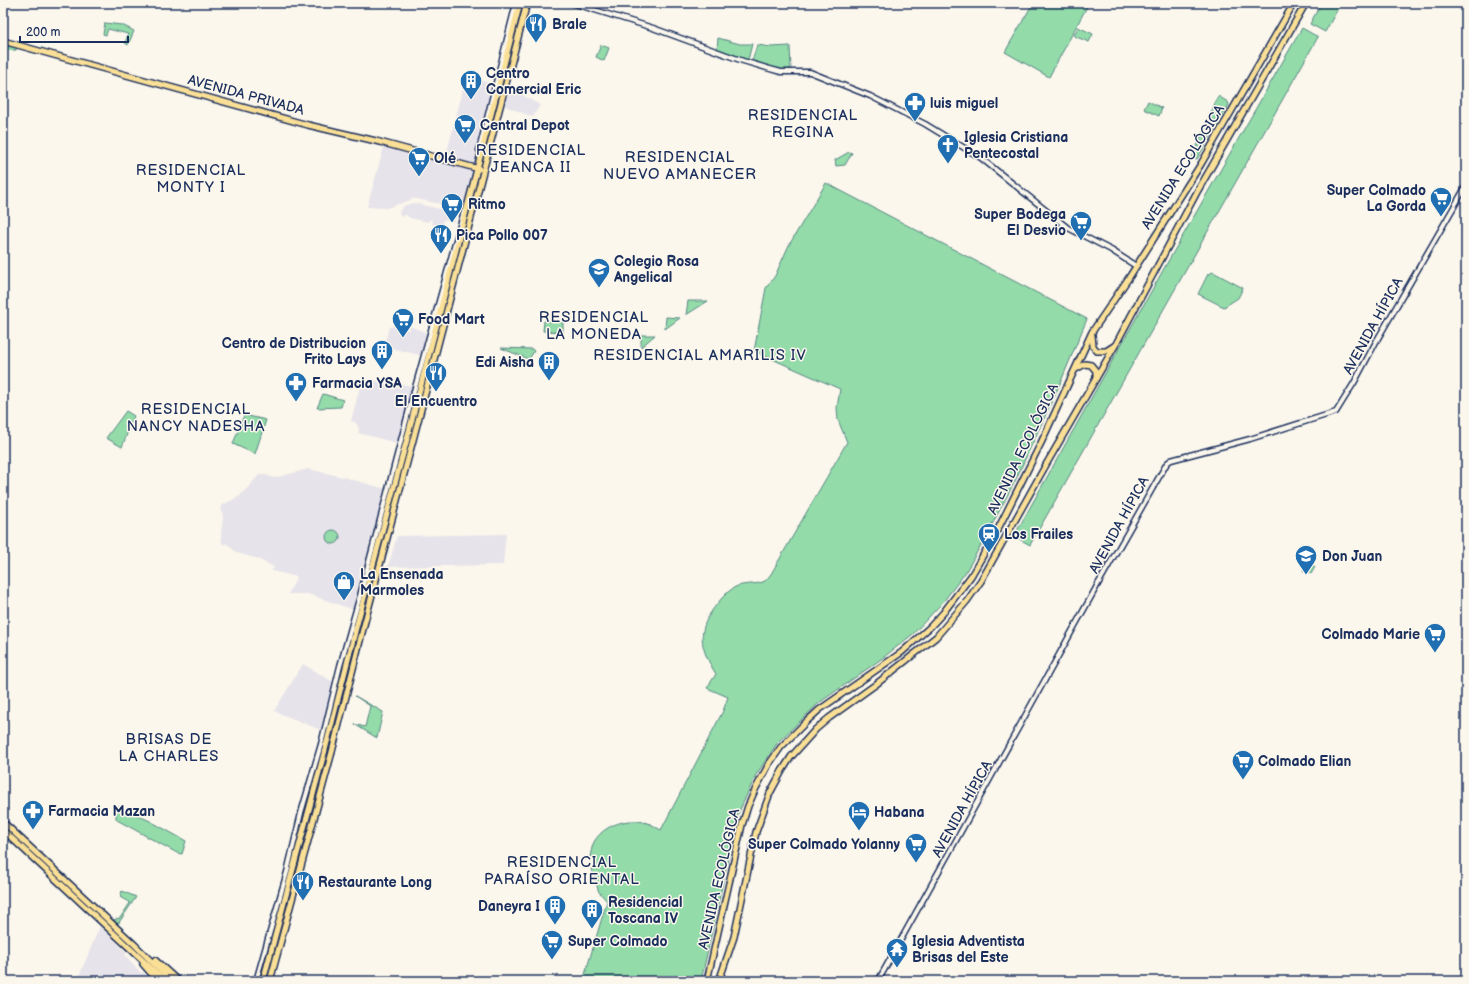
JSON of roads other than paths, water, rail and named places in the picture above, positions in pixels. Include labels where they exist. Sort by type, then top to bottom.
[{"type":"main road","points":[[263,981],[324,757],[357,623],[520,3]]},
{"type":"main road","points":[[270,981],[414,440],[527,3]]},
{"type":"main road","name":"AVENIDA ECOLÓGICA","points":[[707,981],[712,966],[742,825],[748,806],[769,764],[781,748],[807,720],[902,652],[943,613],[971,576],[996,531],[1041,442],[1092,332],[1201,164],[1294,3]]},
{"type":"main road","points":[[720,981],[734,937],[756,832],[770,793],[782,771],[791,757],[816,729],[841,708],[875,685],[931,641],[967,601],[981,581],[1116,344],[1200,186],[1306,3]]},
{"type":"main road","name":"AVENIDA PRIVADA","points":[[3,41],[308,125],[483,170]]},
{"type":"main road","points":[[1092,332],[1092,342],[1097,351],[1106,351],[1116,344]]},
{"type":"main road","points":[[1074,371],[1082,365],[1091,365],[1096,371],[1094,383]]},
{"type":"main road","points":[[3,822],[136,945],[178,981]]},
{"type":"main road","points":[[3,830],[165,981]]},
{"type":"main road","points":[[136,945],[160,976],[172,981]]},
{"type":"street","points":[[256,981],[287,872],[340,666],[411,402],[476,168],[516,3]]},
{"type":"street","points":[[572,3],[653,28],[756,65],[781,72],[810,72],[870,96],[925,124],[981,158],[1068,228],[1111,250],[1136,266]]},
{"type":"street","name":"AVENIDA HÍPICA","points":[[878,981],[1097,586],[1167,463],[1171,460],[1250,439],[1336,412],[1466,186]]},
{"type":"place","name":"Brale","points":[[536,44]]},
{"type":"place","name":"Centro Comercial Eric","points":[[471,100]]},
{"type":"place","name":"luis miguel","points":[[915,122]]},
{"type":"place","name":"Central Depot","points":[[465,144]]},
{"type":"place","name":"Iglesia Cristiana Pentecostal","points":[[948,164]]},
{"type":"place","name":"Olé","points":[[419,178]]},
{"type":"place","name":"Super Colmado La Gorda","points":[[1441,218]]},
{"type":"place","name":"Ritmo","points":[[452,224]]},
{"type":"place","name":"Super Bodega El Desvio","points":[[1081,242]]},
{"type":"place","name":"Pica Pollo 007","points":[[441,254]]},
{"type":"place","name":"Colegio Rosa Angelical","points":[[599,288]]},
{"type":"place","name":"Food Mart","points":[[403,338]]},
{"type":"place","name":"Centro de Distribucion Frito Lays","points":[[382,370]]},
{"type":"place","name":"Edi Aisha","points":[[549,382]]},
{"type":"place","name":"El Encuentro","points":[[436,392]]},
{"type":"place","name":"Farmacia YSA","points":[[296,402]]},
{"type":"place","name":"Los Frailes","points":[[989,554]]},
{"type":"place","name":"Don Juan","points":[[1306,576]]},
{"type":"place","name":"La Ensenada Marmoles","points":[[344,602]]},
{"type":"place","name":"Colmado Marie","points":[[1435,654]]},
{"type":"place","name":"Colmado Elian","points":[[1243,780]]},
{"type":"place","name":"Farmacia Mazan","points":[[33,830]]},
{"type":"place","name":"Habana","points":[[859,832]]},
{"type":"place","name":"Super Colmado Yolanny","points":[[916,864]]},
{"type":"place","name":"Restaurante Long","points":[[303,902]]},
{"type":"place","name":"Daneyra I","points":[[555,926]]},
{"type":"place","name":"Residencial Toscana IV","points":[[592,930]]},
{"type":"place","name":"Super Colmado","points":[[552,960]]},
{"type":"place","name":"Iglesia Adventista Brisas del Este","points":[[897,968]]},
{"type":"district","name":"RESIDENCIAL REGINA","points":[[803,124]]},
{"type":"district","name":"RESIDENCIAL JEANCA II","points":[[531,158]]},
{"type":"district","name":"RESIDENCIAL NUEVO AMANECER","points":[[680,166]]},
{"type":"district","name":"RESIDENCIAL MONTY I","points":[[191,178]]},
{"type":"district","name":"RESIDENCIAL LA MONEDA","points":[[594,326]]},
{"type":"district","name":"RESIDENCIAL AMARILIS IV","points":[[700,355]]},
{"type":"district","name":"RESIDENCIAL NANCY NADESHA","points":[[196,418]]},
{"type":"district","name":"BRISAS DE LA CHARLES","points":[[169,748]]},
{"type":"district","name":"RESIDENCIAL PARAÍSO ORIENTAL","points":[[562,870]]}]
